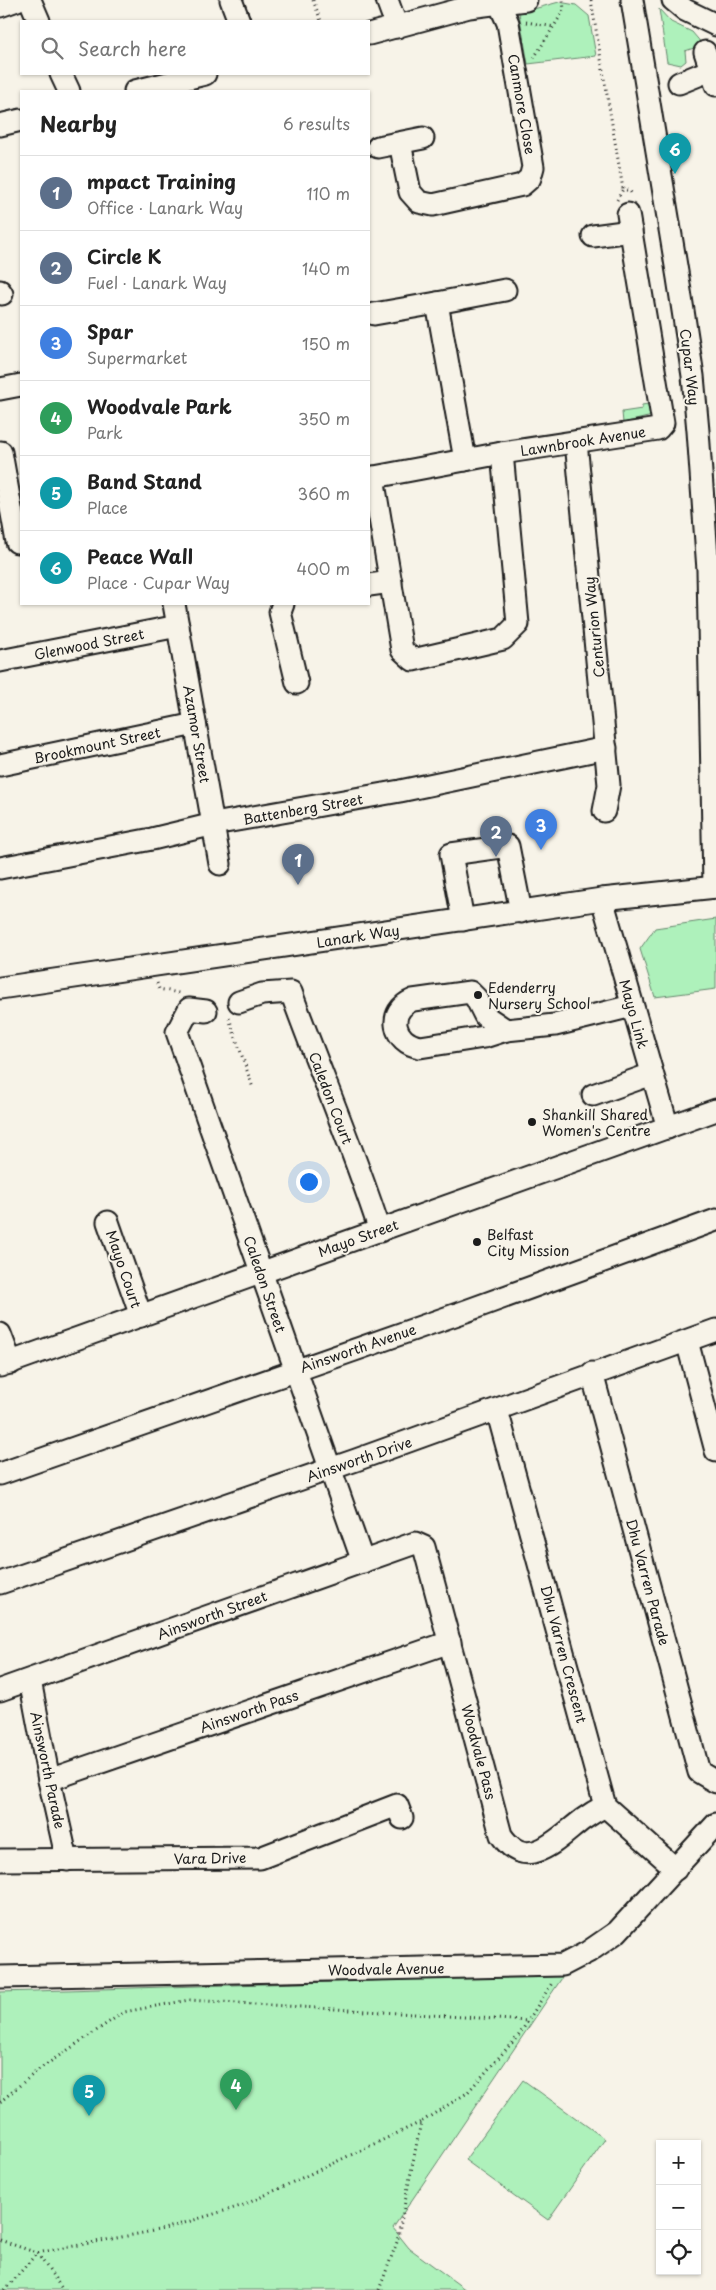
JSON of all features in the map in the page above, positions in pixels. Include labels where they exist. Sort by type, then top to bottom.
[{"type":"street","points":[[0,6],[17,0]]},
{"type":"street","points":[[30,0],[39,20]]},
{"type":"street","points":[[231,0],[239,20]]},
{"type":"street","points":[[388,0],[397,27]]},
{"type":"street","points":[[370,34],[465,8],[526,0]]},
{"type":"street","name":"Cupar Way","points":[[632,0],[688,346],[700,450],[708,570],[715,887]]},
{"type":"street","points":[[674,0],[685,10],[716,25]]},
{"type":"street","name":"Canmore Close","points":[[400,143],[410,192],[419,202],[433,205],[522,185],[530,178],[533,167],[515,61],[508,23],[499,3]]},
{"type":"street","points":[[680,83],[711,69]]},
{"type":"street","points":[[61,75],[68,90]]},
{"type":"street","points":[[139,90],[201,75]]},
{"type":"street","points":[[0,125],[20,120]]},
{"type":"street","points":[[378,147],[423,138]]},
{"type":"street","points":[[592,236],[630,222]]},
{"type":"street","name":"Lawnbrook Avenue","points":[[371,478],[502,453],[658,429],[662,423],[630,222]]},
{"type":"street","points":[[374,314],[505,290]]},
{"type":"street","points":[[437,303],[465,460]]},
{"type":"street","points":[[0,390],[20,385]]},
{"type":"street","name":"Centurion Way","points":[[576,442],[609,785],[604,812]]},
{"type":"street","points":[[0,452],[13,543]]},
{"type":"street","points":[[371,478],[402,650],[413,660],[503,639],[518,624],[502,453]]},
{"type":"street","points":[[370,585],[391,582]]},
{"type":"street","name":"Azamor Street","points":[[174,605],[220,864]]},
{"type":"street","points":[[283,605],[280,612],[297,683]]},
{"type":"street","name":"Glenwood Street","points":[[0,661],[178,626]]},
{"type":"street","name":"Brookmount Street","points":[[0,765],[195,724]]},
{"type":"street","name":"Battenberg Street","points":[[0,868],[152,839],[214,824],[400,792],[606,748]]},
{"type":"street","points":[[463,920],[451,854],[508,846],[521,912]]},
{"type":"street","name":"Lanark Way","points":[[0,988],[602,899],[715,887]]},
{"type":"street","name":"Mayo Link","points":[[602,899],[668,1128]]},
{"type":"street","name":"Caledon Court","points":[[234,1009],[260,987],[291,992],[337,1116],[364,1180],[380,1230]]},
{"type":"street","name":"Caledon Street","points":[[193,1005],[177,1032],[363,1562]]},
{"type":"street","points":[[485,1026],[506,1030],[555,1025],[632,1006]]},
{"type":"street","points":[[593,1095],[652,1074]]},
{"type":"street","name":"Mayo Street","points":[[5,1364],[716,1110]]},
{"type":"street","name":"Ainsworth Avenue","points":[[0,1474],[466,1311],[716,1220]]},
{"type":"street","name":"Mayo Court","points":[[108,1222],[141,1316]]},
{"type":"street","name":"Ainsworth Drive","points":[[0,1583],[497,1410],[592,1373],[716,1330]]},
{"type":"street","points":[[0,1334],[5,1364]]},
{"type":"street","points":[[687,1341],[716,1451]]},
{"type":"street","name":"Dhu Varren Parade","points":[[592,1373],[699,1772],[716,1782]]},
{"type":"street","name":"Dhu Varren Crescent","points":[[497,1410],[605,1806]]},
{"type":"street","name":"Ainsworth Street","points":[[0,1690],[414,1543],[424,1547]]},
{"type":"street","name":"Woodvale Pass","points":[[424,1547],[501,1834],[509,1847],[521,1852],[538,1851],[556,1843],[581,1821],[605,1806]]},
{"type":"street","name":"Ainsworth Pass","points":[[48,1780],[450,1642]]},
{"type":"street","name":"Ainsworth Parade","points":[[30,1680],[48,1780],[67,1860]]},
{"type":"street","name":"Vara Drive","points":[[0,1860],[260,1858],[397,1805],[402,1818]]},
{"type":"street","points":[[605,1806],[676,1869]]},
{"type":"street","name":"Woodvale Avenue","points":[[0,1977],[563,1965],[588,1952],[617,1932],[676,1869],[712,1835]]},
{"type":"path","points":[[313,0],[321,20]]},
{"type":"path","points":[[515,61],[533,58],[555,27],[564,10],[563,0]]},
{"type":"path","points":[[591,0],[623,189],[630,191],[636,200],[630,222]]},
{"type":"path","points":[[508,23],[523,21],[555,27]]},
{"type":"path","points":[[158,985],[159,989],[193,1005]]},
{"type":"path","points":[[234,1009],[252,1088]]},
{"type":"path","points":[[0,2240],[37,2253],[164,2230],[244,2205],[421,2122],[467,2093],[519,2035],[563,1965]]},
{"type":"path","points":[[0,2102],[38,2070],[124,2012],[189,2000],[528,2021]]},
{"type":"path","points":[[380,2290],[397,2242],[421,2122]]},
{"type":"path","points":[[6,2290],[37,2253]]},
{"type":"path","points":[[37,2253],[63,2290]]},
{"type":"green space","points":[[559,2],[576,5],[589,16],[596,56],[528,64],[519,13]]},
{"type":"green space","points":[[659,9],[671,22],[692,32],[703,45],[685,51],[686,61],[681,65],[667,62]]},
{"type":"green space","points":[[654,403],[652,416],[623,423],[622,412],[642,409],[642,405]]},
{"type":"green space","points":[[716,919],[716,989],[655,997],[640,949],[655,928]]},
{"type":"green space","points":[[564,1975],[393,2228],[409,2248],[466,2290],[0,2290],[0,1992]]},
{"type":"green space","points":[[523,2080],[605,2139],[548,2220],[465,2160]]},
{"type":"place","name":"Peace Wall","points":[[675,174]]},
{"type":"place","name":"Spar","points":[[541,850]]},
{"type":"place","name":"Circle K","points":[[496,857]]},
{"type":"place","name":"mpact Training","points":[[298,885]]},
{"type":"place","name":"Edenderry Nursery School","points":[[478,995]]},
{"type":"place","name":"Shankill Shared Women's Centre","points":[[532,1122]]},
{"type":"place","name":"Belfast City Mission","points":[[477,1242]]},
{"type":"place","name":"Woodvale Park","points":[[236,2110]]},
{"type":"place","name":"Band Stand","points":[[89,2116]]}]
